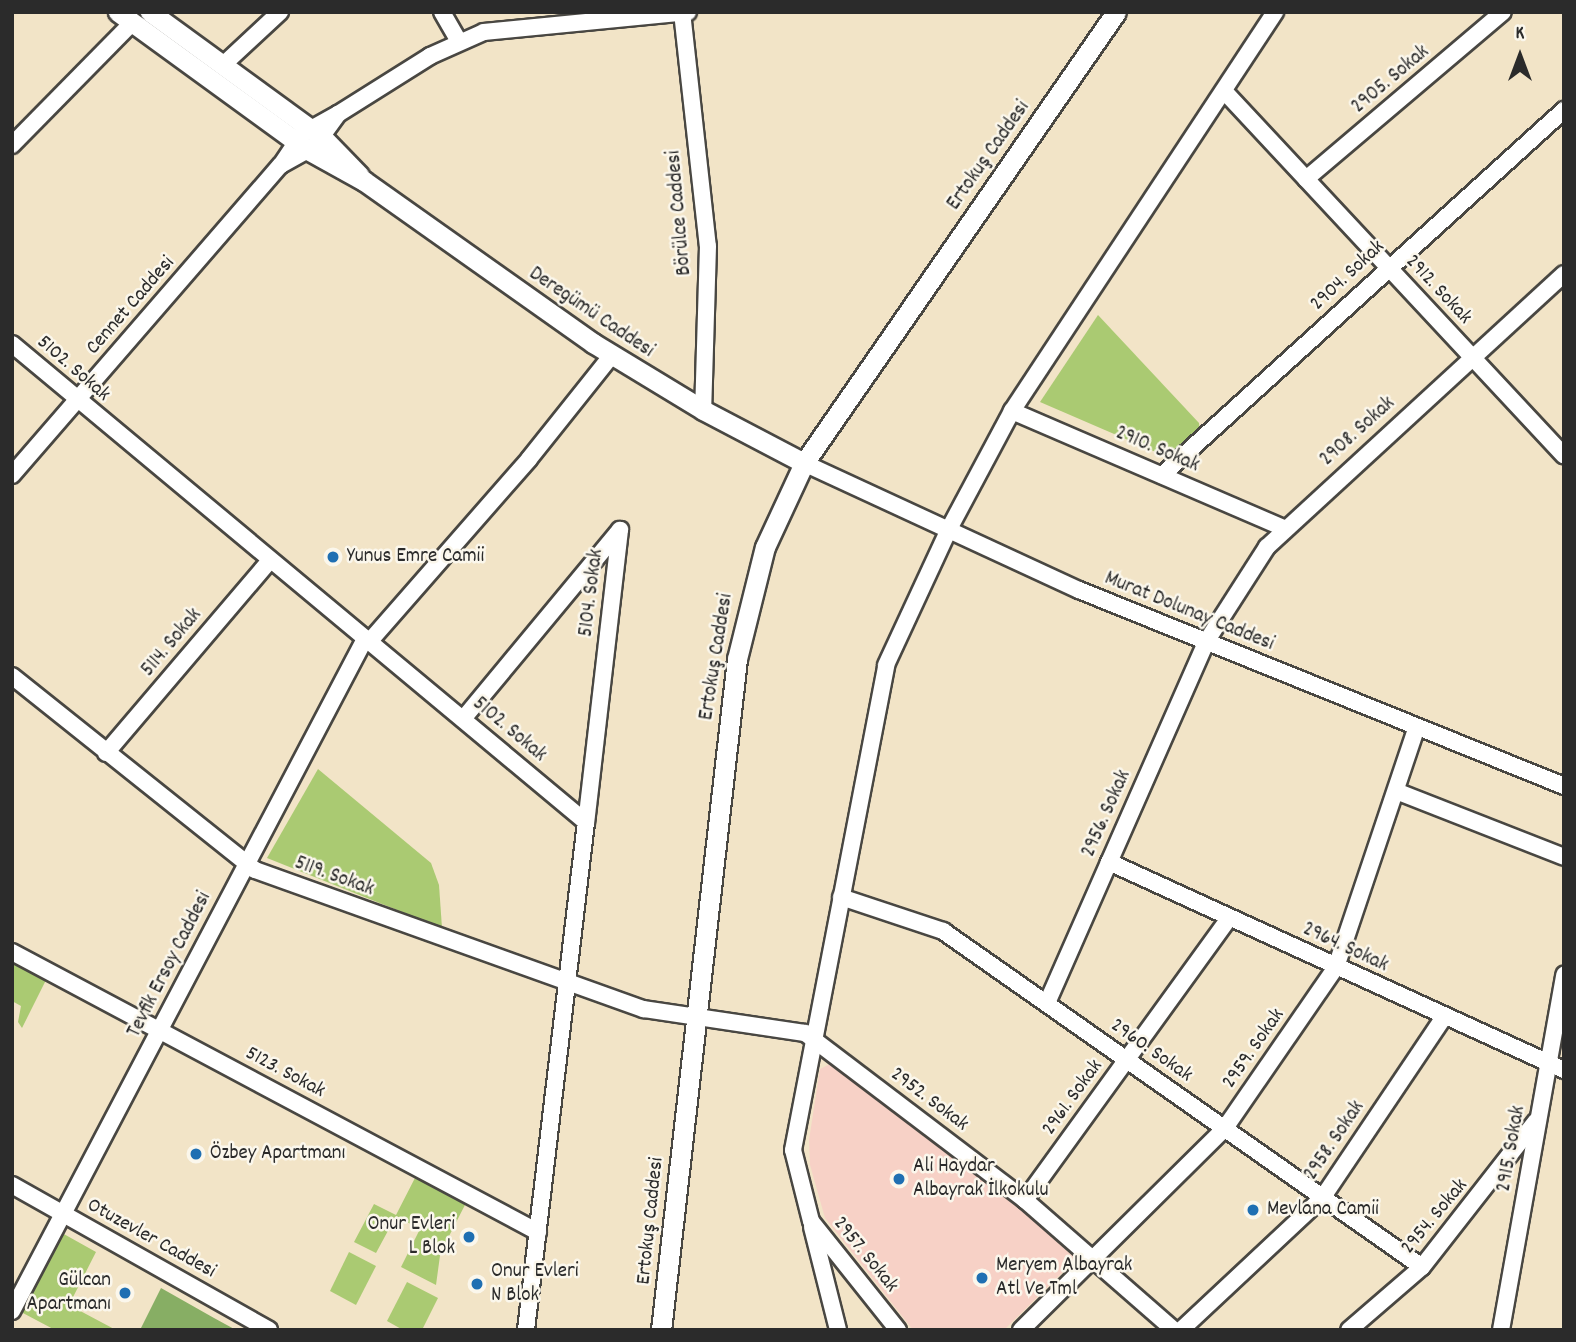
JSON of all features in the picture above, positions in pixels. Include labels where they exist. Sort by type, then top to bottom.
[{"type":"main road","name":"Deregümü Caddesi","points":[[150,12],[223,65],[309,139],[364,181],[612,355],[703,411],[804,463]]},
{"type":"main road","name":"Ertokuş Caddesi","points":[[661,1330],[742,629],[765,547],[804,463],[1116,12]]},
{"type":"main road","name":"Deregümü Caddesi","points":[[125,17],[309,139]]},
{"type":"street","points":[[223,65],[280,12]]},
{"type":"street","points":[[442,12],[459,41]]},
{"type":"street","name":"Cennet Caddesi","points":[[12,475],[281,165],[338,114],[459,41],[495,30],[558,18],[688,12]]},
{"type":"street","name":"2957. Sokak","points":[[898,1330],[811,1221],[793,1150],[886,666],[949,529],[1012,411],[1225,92],[1275,12]]},
{"type":"street","name":"2905. Sokak","points":[[1306,179],[1503,12]]},
{"type":"street","name":"Börülce Caddesi","points":[[682,13],[708,246],[703,411]]},
{"type":"street","points":[[12,145],[125,17]]},
{"type":"street","name":"2912. Sokak","points":[[1225,92],[1564,456]]},
{"type":"street","name":"2904. Sokak","points":[[1162,475],[1564,110]]},
{"type":"street","name":"2908. Sokak","points":[[1206,642],[1284,528],[1564,274]]},
{"type":"street","name":"5102. Sokak","points":[[12,344],[77,401],[586,822]]},
{"type":"street","name":"Tevfik Ersoy Caddesi","points":[[12,1311],[367,641],[529,459],[612,355]]},
{"type":"street","name":"2910. Sokak","points":[[1012,411],[1284,528]]},
{"type":"street","name":"Murat Dolunay Caddesi","points":[[804,463],[1206,642],[1564,786]]},
{"type":"street","name":"5104. Sokak","points":[[463,719],[620,530],[586,822]]},
{"type":"street","name":"5114. Sokak","points":[[106,753],[270,560]]},
{"type":"street","name":"2956. Sokak","points":[[1046,1003],[1206,642]]},
{"type":"street","name":"5119. Sokak","points":[[12,676],[246,866],[644,1009],[695,1020]]},
{"type":"street","name":"2959. Sokak","points":[[1021,1330],[1225,1128],[1336,967],[1418,727]]},
{"type":"street","points":[[1396,791],[1564,857]]},
{"type":"street","points":[[526,1330],[586,822]]},
{"type":"street","name":"2964. Sokak","points":[[1109,862],[1548,1065],[1564,1070]]},
{"type":"street","name":"2960. Sokak","points":[[841,897],[943,931],[1422,1267]]},
{"type":"street","name":"2961. Sokak","points":[[1024,1200],[1229,918]]},
{"type":"street","name":"5123. Sokak","points":[[12,952],[538,1232]]},
{"type":"street","name":"2915. Sokak","points":[[1501,1330],[1564,975]]},
{"type":"street","name":"2958. Sokak","points":[[1181,1330],[1323,1198],[1444,1017]]},
{"type":"street","name":"2952. Sokak","points":[[695,1020],[787,1028],[814,1039],[1024,1200],[1174,1330]]},
{"type":"street","name":"2954. Sokak","points":[[1349,1330],[1422,1267],[1538,1118]]},
{"type":"street","name":"Otuzevler Caddesi","points":[[12,1185],[269,1330]]},
{"type":"street","points":[[811,1221],[838,1330]]},
{"type":"shaded area","name":"Ali Haydar Albayrak İlkokulu","points":[[830,1064],[1002,1193],[1076,1259],[1004,1330],[913,1330],[825,1218],[810,1165],[809,1140],[820,1069]]},
{"type":"green space","points":[[1098,315],[1199,423],[1200,434],[1172,459],[1040,402]]},
{"type":"green space","points":[[318,769],[431,863],[439,885],[442,928],[267,858]]},
{"type":"green space","points":[[12,959],[47,978],[22,1028],[18,1022],[21,1006],[12,1001]]},
{"type":"green space","points":[[417,1174],[467,1201],[446,1242],[442,1241],[436,1285],[401,1267],[420,1229],[396,1216],[376,1253],[354,1242],[374,1204],[396,1215]]},
{"type":"green space","points":[[62,1233],[96,1252],[69,1305],[116,1330],[55,1330],[21,1312]]},
{"type":"green space","points":[[349,1252],[376,1266],[356,1305],[330,1291]]},
{"type":"green space","points":[[407,1282],[438,1298],[422,1330],[403,1330],[387,1321]]},
{"type":"green space","points":[[161,1288],[214,1318],[236,1330],[140,1330]]},
{"type":"place","name":"Yunus Emre Camii","points":[[333,557]]},
{"type":"place","name":"Özbey Apartmanı","points":[[196,1154]]},
{"type":"place","name":"Ali Haydar Albayrak İlkokulu","points":[[899,1179]]},
{"type":"place","name":"Mevlana Camii","points":[[1253,1210]]},
{"type":"place","name":"Onur Evleri L Blok","points":[[469,1237]]},
{"type":"place","name":"Meryem Albayrak Atl Ve Tml","points":[[982,1278]]},
{"type":"place","name":"Onur Evleri N Blok","points":[[477,1284]]},
{"type":"place","name":"Gülcan Apartmanı","points":[[125,1293]]}]
